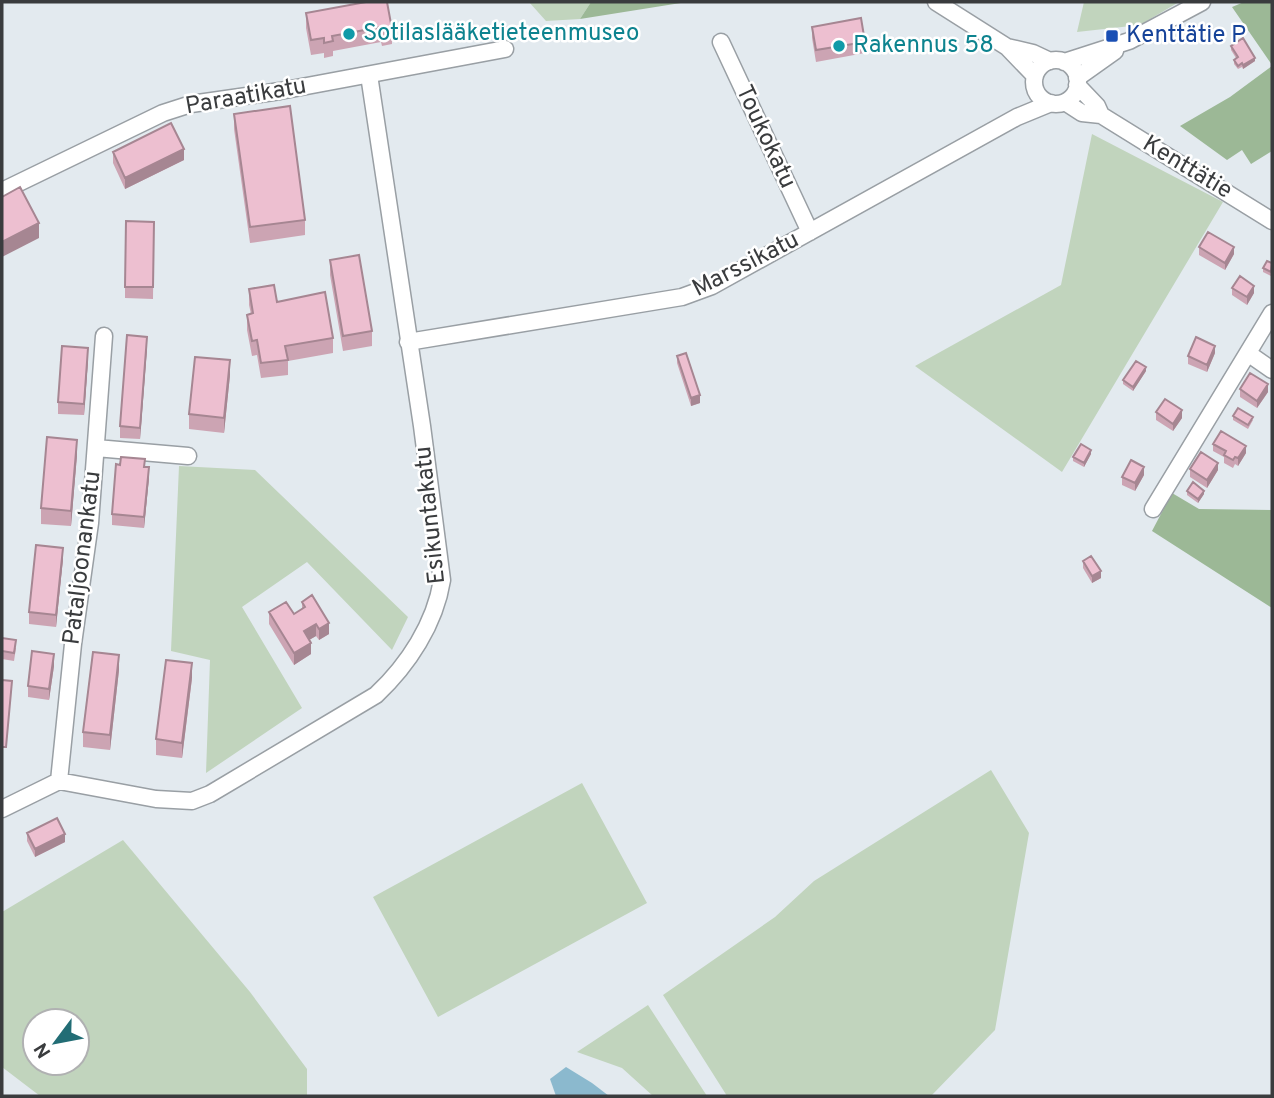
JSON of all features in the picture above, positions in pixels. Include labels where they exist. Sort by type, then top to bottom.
[{"type":"street","points":[[936,2],[1007,47],[1033,53],[1074,71],[1077,81],[1097,106],[1101,116]]},
{"type":"street","points":[[1017,117],[1035,83],[1038,69],[1121,43],[1202,2]]},
{"type":"street","name":"Toukokatu","points":[[721,42],[810,232]]},
{"type":"street","points":[[1058,103],[1071,98],[1077,81],[1121,43]]},
{"type":"street","points":[[1007,47],[1035,83],[1044,101],[1101,116]]},
{"type":"street","name":"Paraatikatu","points":[[2,191],[163,113],[191,104],[280,91],[505,49]]},
{"type":"street","name":"Esikuntakatu","points":[[59,781],[156,799],[192,801],[210,794],[364,702],[393,679],[430,623],[442,580],[369,75]]},
{"type":"street","name":"Marssikatu","points":[[408,342],[682,298],[712,286],[1017,117],[1058,103]]},
{"type":"street","name":"Kenttätie","points":[[1101,116],[1272,221]]},
{"type":"street","points":[[1153,509],[1272,313]]},
{"type":"street","name":"Pataljoonankatu","points":[[59,781],[73,644],[90,523],[104,336]]},
{"type":"street","points":[[1249,354],[1272,370]]},
{"type":"street","points":[[96,448],[188,456]]},
{"type":"street","points":[[2,809],[59,781]]},
{"type":"green space","points":[[529,2],[591,2],[580,19],[546,21]]},
{"type":"green space","points":[[591,2],[687,2],[580,19]]},
{"type":"green space","points":[[1084,2],[1179,2],[1140,25],[1077,32]]},
{"type":"green space","points":[[1244,2],[1272,2],[1272,65],[1232,7]]},
{"type":"green space","points":[[1272,66],[1272,151],[1251,164],[1242,150],[1227,160],[1180,126],[1230,97]]},
{"type":"green space","points":[[1092,134],[1223,202],[1062,472],[915,366],[1061,285]]},
{"type":"green space","points":[[179,466],[255,470],[408,617],[392,650],[307,562],[242,607],[302,708],[206,773],[210,660],[171,651]]},
{"type":"green space","points":[[1172,493],[1199,509],[1272,510],[1272,608],[1152,531]]},
{"type":"green space","points":[[991,770],[1029,833],[995,1030],[931,1096],[727,1096],[663,995],[775,917],[814,881]]},
{"type":"green space","points":[[582,783],[647,903],[438,1017],[373,897]]},
{"type":"green space","points":[[123,840],[250,992],[307,1069],[307,1096],[40,1096],[2,1067],[2,912]]},
{"type":"green space","points":[[648,1005],[707,1096],[653,1096],[622,1068],[577,1052]]},
{"type":"water","points":[[566,1067],[609,1096],[556,1096],[550,1079]]},
{"type":"building","points":[[366,2],[387,2],[392,29],[382,31],[381,27],[332,36],[333,41],[324,43],[324,38],[311,40],[306,13]]},
{"type":"building","points":[[861,18],[865,42],[816,50],[812,27]]},
{"type":"building","points":[[1243,38],[1255,58],[1238,66],[1234,60],[1238,57],[1231,46]]},
{"type":"building","points":[[290,106],[305,220],[250,227],[234,114]]},
{"type":"building","points":[[171,123],[184,149],[125,178],[113,152]]},
{"type":"building","points":[[20,187],[39,223],[2,242],[2,197]]},
{"type":"building","points":[[126,221],[154,222],[153,287],[125,287]]},
{"type":"building","points":[[1208,232],[1234,247],[1225,263],[1199,247]]},
{"type":"building","points":[[359,255],[372,331],[343,336],[330,260]]},
{"type":"building","points":[[1267,261],[1272,263],[1271,272],[1263,268]]},
{"type":"building","points":[[1240,276],[1254,286],[1247,297],[1232,288]]},
{"type":"building","points":[[274,285],[277,302],[325,292],[333,338],[285,346],[288,360],[261,363],[257,340],[252,341],[247,315],[253,313],[249,289]]},
{"type":"building","points":[[127,335],[147,337],[140,428],[120,426]]},
{"type":"building","points":[[1196,337],[1215,346],[1207,365],[1188,356]]},
{"type":"building","points":[[62,346],[88,348],[84,404],[58,402]]},
{"type":"building","points":[[686,353],[700,395],[691,398],[677,356]]},
{"type":"building","points":[[195,357],[230,360],[224,418],[189,414]]},
{"type":"building","points":[[1136,361],[1146,367],[1133,387],[1123,380]]},
{"type":"building","points":[[1250,373],[1268,384],[1257,401],[1240,389]]},
{"type":"building","points":[[1165,399],[1182,410],[1173,424],[1156,412]]},
{"type":"building","points":[[1238,408],[1253,417],[1248,425],[1233,416]]},
{"type":"building","points":[[1221,431],[1246,446],[1238,458],[1233,460],[1224,455],[1226,451],[1213,444]]},
{"type":"building","points":[[47,437],[77,440],[71,511],[41,508]]},
{"type":"building","points":[[1081,444],[1091,450],[1084,463],[1073,457]]},
{"type":"building","points":[[1201,452],[1218,463],[1207,480],[1190,469]]},
{"type":"building","points":[[121,457],[145,459],[144,467],[149,467],[144,517],[112,514],[116,464],[120,465]]},
{"type":"building","points":[[1131,460],[1144,467],[1135,483],[1122,477]]},
{"type":"building","points":[[1193,482],[1204,491],[1198,499],[1187,491]]},
{"type":"building","points":[[36,545],[63,548],[56,615],[29,612]]},
{"type":"building","points":[[1091,556],[1101,571],[1092,576],[1083,561]]},
{"type":"building","points":[[312,595],[329,623],[319,629],[316,624],[304,631],[311,643],[294,653],[269,612],[286,602],[294,614],[305,607],[302,602]]},
{"type":"building","points":[[2,638],[16,640],[14,653],[2,651]]},
{"type":"building","points":[[32,651],[54,654],[49,689],[28,686]]},
{"type":"building","points":[[93,652],[119,655],[110,735],[83,732]]},
{"type":"building","points":[[166,660],[192,663],[182,743],[156,739]]},
{"type":"building","points":[[2,680],[12,681],[6,747],[2,747]]},
{"type":"building","points":[[57,818],[65,834],[35,849],[27,833]]},
{"type":"place","name":"Sotilaslääketieteenmuseo","points":[[349,34]]},
{"type":"place","name":"Kenttätie P","points":[[1112,36]]},
{"type":"place","name":"Rakennus 58","points":[[839,46]]}]
